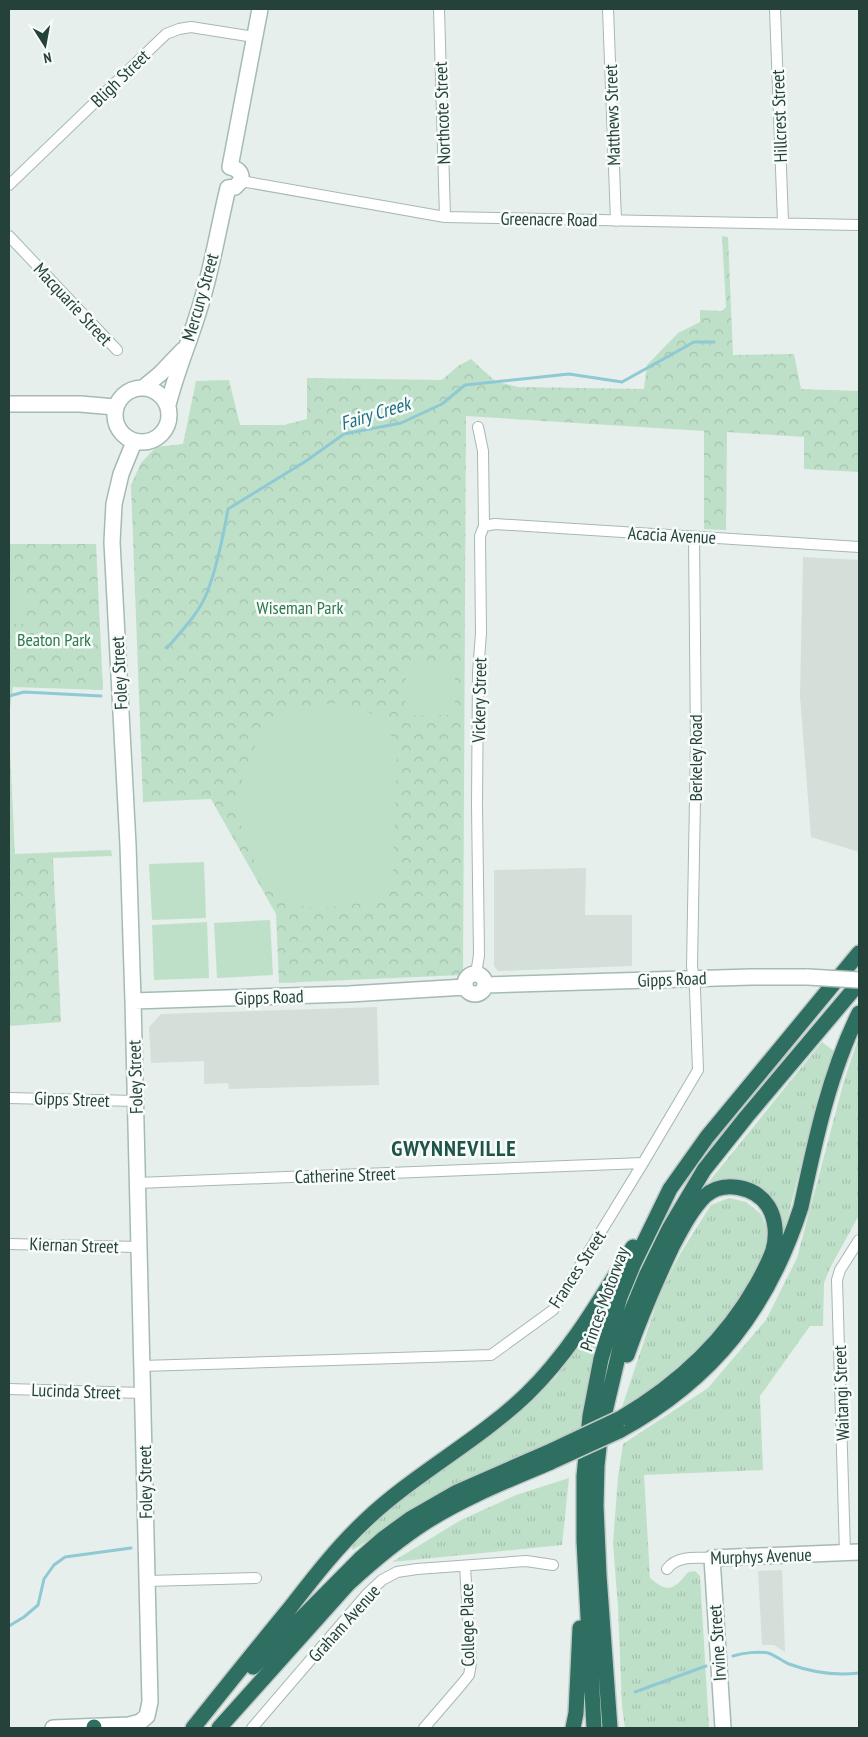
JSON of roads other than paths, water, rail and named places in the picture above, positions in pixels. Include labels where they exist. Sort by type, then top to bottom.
[{"type":"highway","name":"Princes Motorway","points":[[594,1728],[584,1541],[584,1476],[590,1416],[601,1359],[620,1297],[670,1189],[706,1137],[859,953]]},
{"type":"highway","name":"Princes Motorway","points":[[610,1727],[596,1506],[601,1429],[625,1327],[647,1274],[669,1229],[704,1170],[859,982]]},
{"type":"highway","points":[[219,1728],[342,1591],[370,1564],[413,1531],[446,1510],[552,1456],[620,1425],[642,1419],[695,1378],[724,1350],[759,1304],[775,1273],[794,1227],[801,1207],[832,1077],[859,1013]]},
{"type":"highway","points":[[601,1429],[616,1395],[642,1311],[677,1238],[691,1214],[704,1197],[716,1189],[732,1187],[752,1192],[768,1206],[774,1220],[775,1235],[768,1262],[751,1294],[738,1315],[705,1354],[662,1392],[620,1425]]},
{"type":"highway","points":[[194,1727],[351,1534],[389,1500],[502,1415],[552,1368],[574,1340],[670,1189]]},
{"type":"highway","points":[[194,1727],[360,1559],[384,1538],[410,1519],[449,1496],[486,1478],[552,1456]]},
{"type":"highway","points":[[573,1728],[576,1713],[584,1541]]},
{"type":"main road","points":[[254,37],[260,9]]},
{"type":"main road","name":"Mercury Street","points":[[168,405],[203,298],[234,184],[223,183],[222,176],[230,167],[254,37]]},
{"type":"main road","points":[[143,388],[158,393],[168,405],[168,425],[157,438],[148,442],[134,442],[127,438],[116,426],[114,417],[115,407],[127,392],[143,388],[160,374],[187,345]]},
{"type":"main road","points":[[9,404],[80,404],[115,407]]},
{"type":"main road","name":"Foley Street","points":[[94,1728],[135,1724],[146,1716],[150,1702],[128,845],[112,542],[114,504],[121,474],[134,442]]},
{"type":"main road","name":"Gipps Road","points":[[133,1001],[349,994],[464,986],[471,994],[477,994],[483,991],[480,980],[808,977],[859,982]]},
{"type":"main road","name":"Murphys Avenue","points":[[712,1558],[852,1553]]},
{"type":"main road","name":"Irvine Street","points":[[712,1558],[723,1728]]},
{"type":"main road","points":[[54,1728],[94,1728]]},
{"type":"street","name":"Northcote Street","points":[[439,9],[445,217]]},
{"type":"street","name":"Matthews Street","points":[[608,9],[616,220]]},
{"type":"street","name":"Hillcrest Street","points":[[775,9],[784,222]]},
{"type":"street","name":"Bligh Street","points":[[9,185],[166,34],[191,27],[254,37]]},
{"type":"street","name":"Greenacre Road","points":[[234,184],[445,217],[784,222],[859,225]]},
{"type":"street","name":"Macquarie Street","points":[[9,236],[117,350]]},
{"type":"street","name":"Vickery Street","points":[[478,428],[483,451],[484,526],[480,536],[481,632],[478,682],[480,980]]},
{"type":"street","name":"Acacia Avenue","points":[[484,526],[495,524],[859,547]]},
{"type":"street","name":"Berkeley Road","points":[[693,979],[696,743],[694,537]]},
{"type":"street","name":"Frances Street","points":[[142,1366],[491,1355],[553,1310],[644,1163],[698,1070],[693,979]]},
{"type":"street","name":"Gipps Street","points":[[9,1098],[136,1101]]},
{"type":"street","name":"Catherine Street","points":[[137,1183],[644,1163]]},
{"type":"street","name":"Waitangi Street","points":[[852,1553],[837,1280],[840,1270],[859,1240]]},
{"type":"street","name":"Kiernan Street","points":[[9,1244],[138,1247]]},
{"type":"street","name":"Lucinda Street","points":[[9,1389],[142,1393]]},
{"type":"street","name":"Murphys Avenue","points":[[667,1569],[670,1564],[679,1559],[712,1558]]},
{"type":"street","name":"Graham Avenue","points":[[252,1728],[367,1594],[382,1580],[397,1572],[465,1566],[526,1561],[553,1565]]},
{"type":"street","name":"College Place","points":[[424,1728],[468,1675],[471,1663],[465,1566]]},
{"type":"street","points":[[147,1581],[256,1578]]},
{"type":"waterway","name":"Fairy Creek","points":[[167,648],[194,616],[203,602],[219,553],[228,509],[306,461],[344,434],[401,423],[442,404],[465,385],[569,374],[622,382],[694,342],[714,342]]},
{"type":"waterway","name":"Fairy Creek","points":[[9,696],[24,692],[101,696]]},
{"type":"waterway","points":[[9,1626],[24,1617],[38,1605],[44,1579],[54,1565],[65,1557],[131,1548]]},
{"type":"waterway","points":[[733,1656],[764,1652],[789,1664],[815,1671],[833,1674],[859,1673]]},
{"type":"waterway","points":[[635,1692],[706,1666]]},
{"type":"district","name":"GWYNNEVILLE","points":[[454,1148]]},
{"type":"park label","name":"Wiseman Park","points":[[300,607]]},
{"type":"park label","name":"Beaton Park","points":[[54,639]]}]
